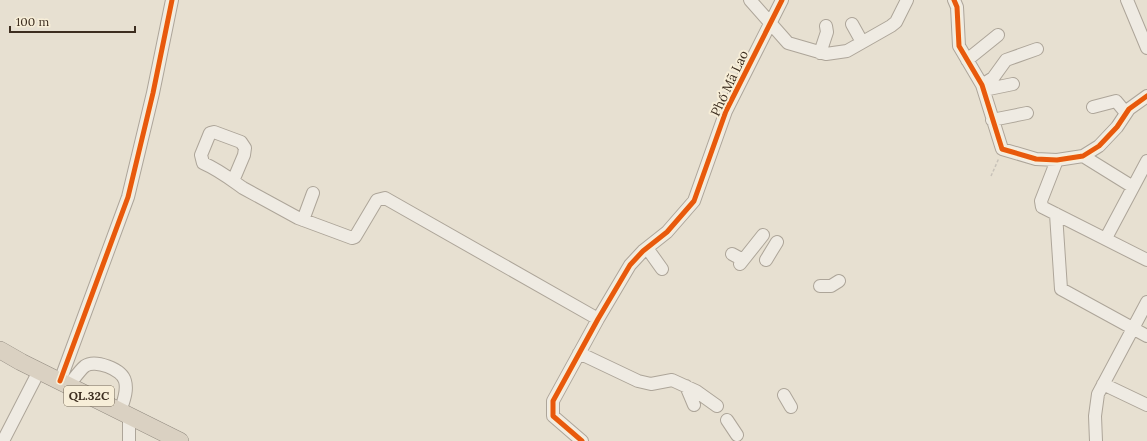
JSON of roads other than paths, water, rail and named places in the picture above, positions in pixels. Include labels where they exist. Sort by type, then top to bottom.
[{"type":"highway","name":"QL.32C","points":[[0,350],[180,441]]},
{"type":"street","points":[[64,383],[128,197],[153,93],[172,0]]},
{"type":"street","points":[[750,0],[788,43],[820,53],[841,53],[896,22],[907,0]]},
{"type":"street","name":"Phố Mã Lao","points":[[647,248],[667,232],[694,201],[726,111],[782,0]]},
{"type":"street","points":[[954,0],[957,7],[959,46],[983,87],[1002,149],[1036,159],[1057,160],[1083,156],[1099,146],[1117,127],[1126,113],[1136,102],[1147,96]]},
{"type":"street","points":[[1127,0],[1147,48]]},
{"type":"street","points":[[852,24],[862,42]]},
{"type":"street","points":[[820,53],[827,32],[826,26]]},
{"type":"street","points":[[967,60],[998,35]]},
{"type":"street","points":[[983,87],[993,78],[1006,60],[1037,49]]},
{"type":"street","points":[[983,87],[1013,84]]},
{"type":"street","points":[[1093,107],[1116,101],[1126,113]]},
{"type":"street","points":[[992,120],[1027,113]]},
{"type":"street","points":[[1083,156],[1133,187]]},
{"type":"street","points":[[1057,160],[1040,203],[1044,208],[1147,260]]},
{"type":"street","points":[[1106,238],[1147,161]]},
{"type":"street","points":[[233,181],[243,188],[303,220],[352,238],[355,237],[377,200],[385,198],[598,319]]},
{"type":"street","points":[[303,220],[314,192]]},
{"type":"street","points":[[1056,214],[1061,289],[1147,336]]},
{"type":"street","points":[[732,254],[741,262],[763,235]]},
{"type":"street","points":[[766,260],[777,242]]},
{"type":"street","points":[[582,441],[553,416],[553,401],[598,319],[630,265],[647,248],[662,269]]},
{"type":"street","points":[[820,286],[831,286],[839,281]]},
{"type":"street","points":[[1096,441],[1096,406],[1103,384],[1147,302]]},
{"type":"street","points":[[579,353],[638,382],[653,384],[670,379],[696,391],[717,406]]},
{"type":"street","points":[[64,383],[89,364],[97,364],[116,370],[124,377],[126,387],[125,414],[129,441]]},
{"type":"street","points":[[3,441],[39,371]]},
{"type":"street","points":[[1103,384],[1147,406]]},
{"type":"street","points":[[686,386],[694,405]]},
{"type":"street","points":[[784,395],[791,408]]},
{"type":"street","points":[[727,420],[737,435]]}]
